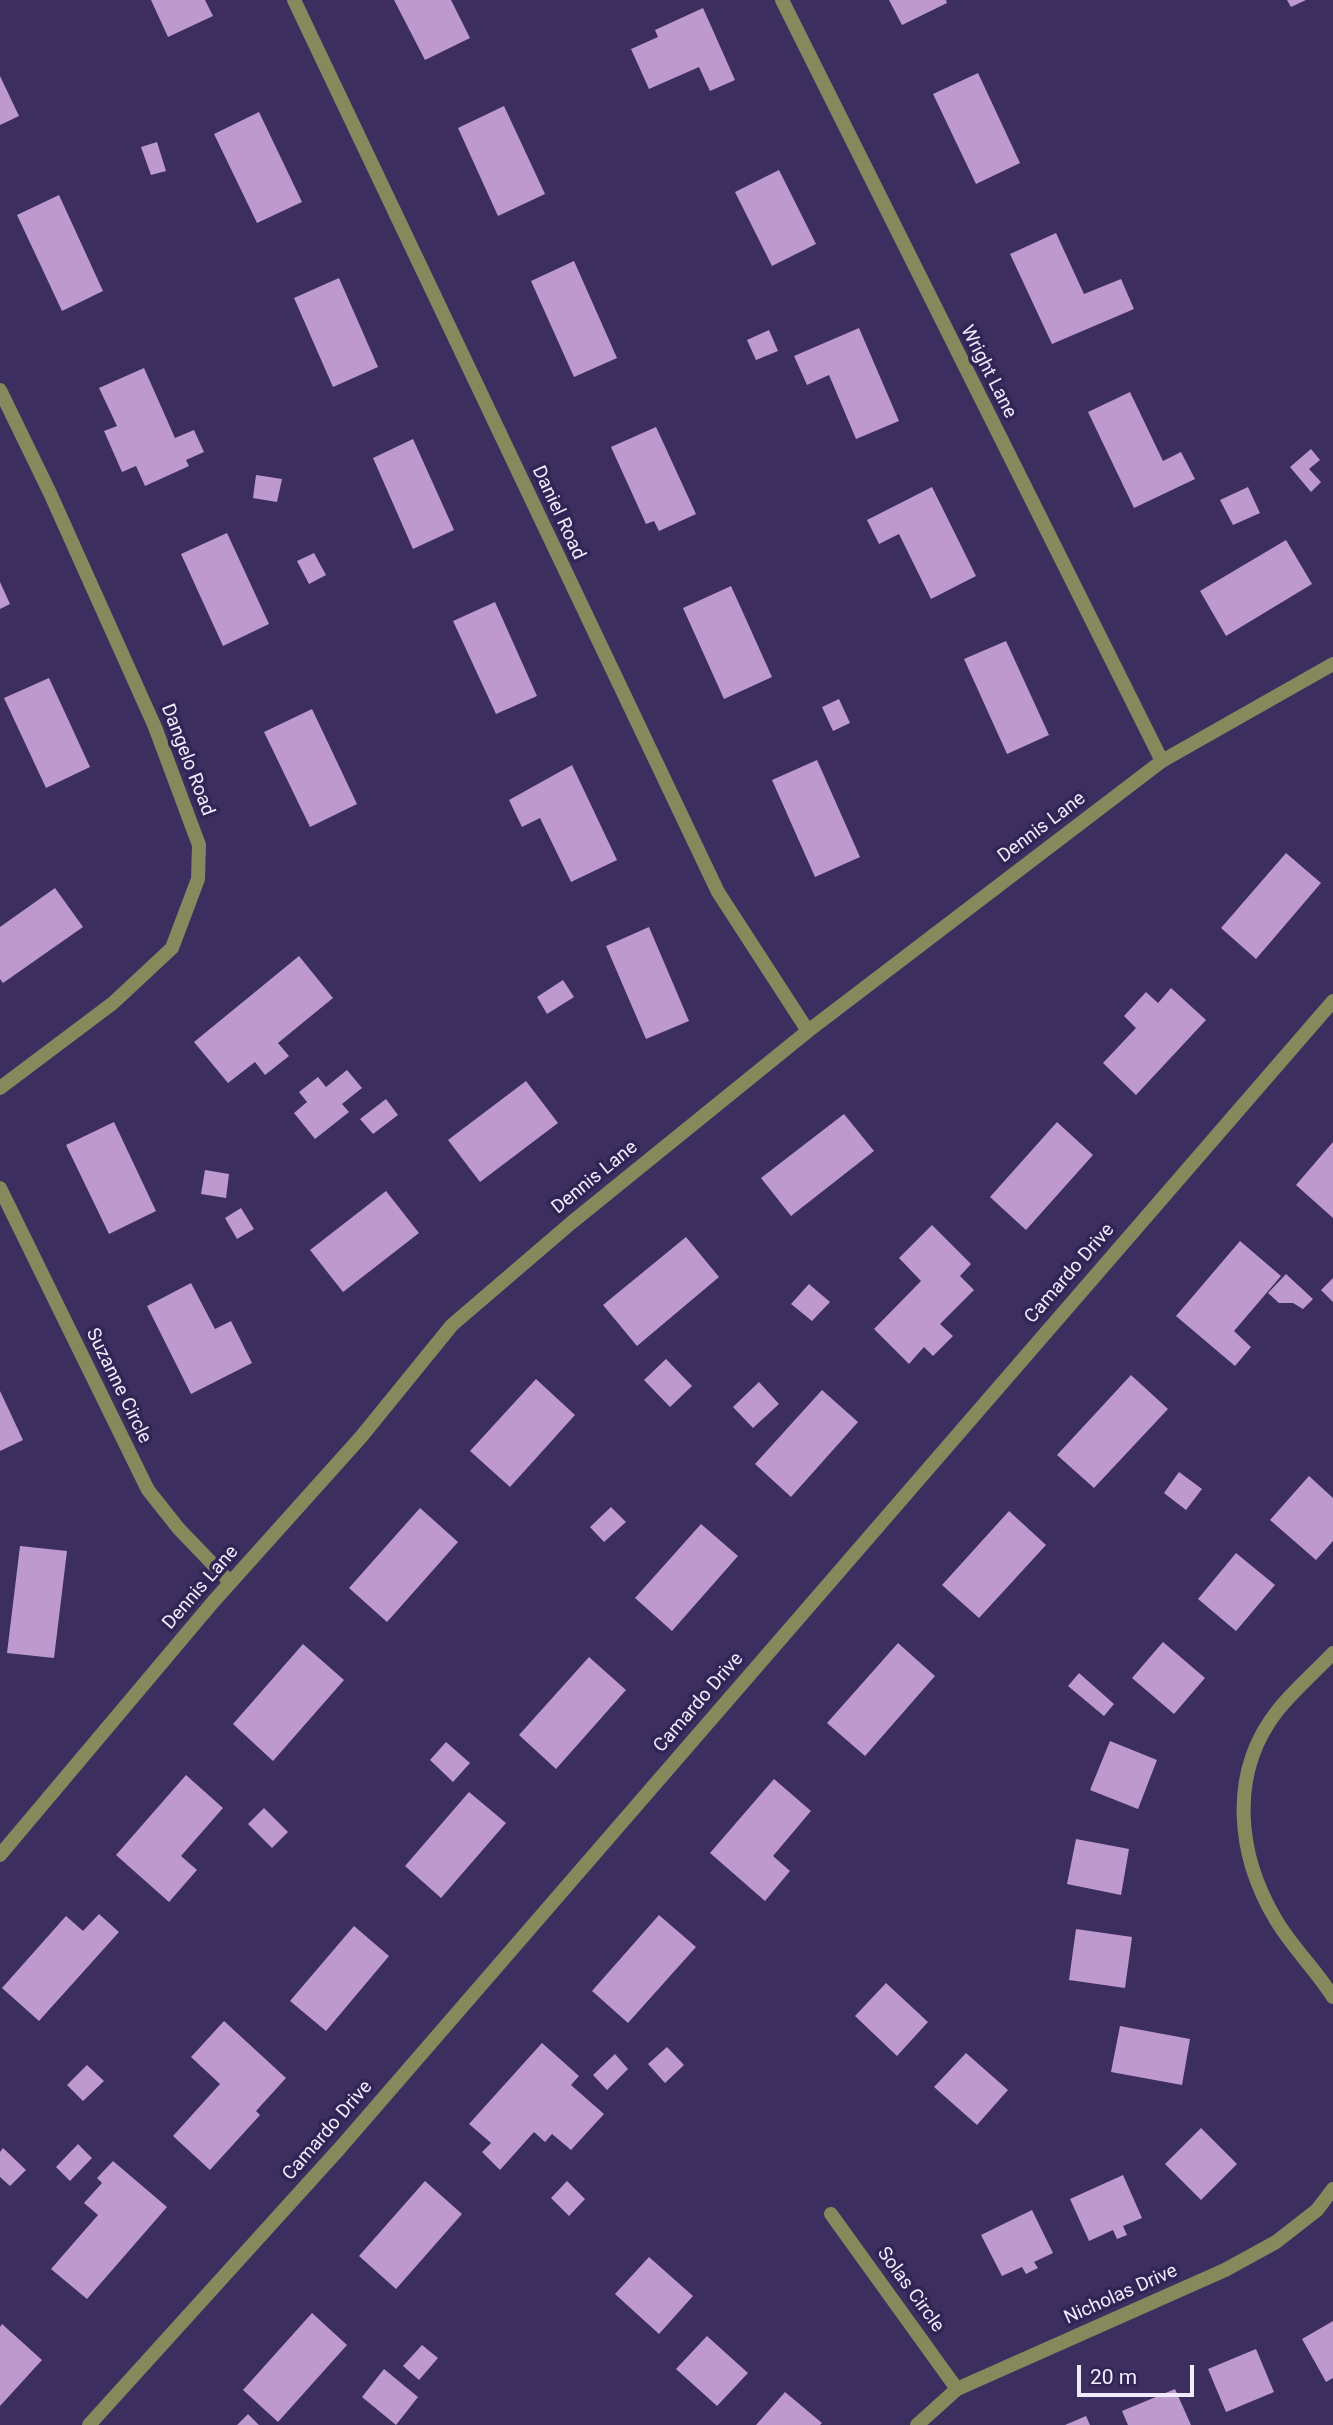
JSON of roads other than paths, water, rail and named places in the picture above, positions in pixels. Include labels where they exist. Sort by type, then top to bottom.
[{"type":"street","name":"Daniel Road","points":[[294,0],[718,892],[808,1031]]},
{"type":"street","name":"Wright Lane","points":[[782,0],[1161,761]]},
{"type":"street","name":"Dangelo Road","points":[[0,390],[50,493],[155,727],[199,845],[198,879],[172,948],[113,1003],[0,1088]]},
{"type":"street","name":"Dennis Lane","points":[[0,1855],[230,1582],[361,1437],[452,1325],[570,1223],[808,1031],[1161,761],[1333,664]]},
{"type":"street","name":"Camardo Drive","points":[[89,2425],[340,2148],[1333,1001]]},
{"type":"street","name":"Suzanne Circle","points":[[0,1188],[148,1490],[179,1529],[230,1582]]},
{"type":"street","points":[[1333,1653],[1277,1711],[1256,1746],[1244,1784],[1244,1839],[1256,1881],[1277,1922],[1333,1997]]},
{"type":"street","name":"Nicholas Drive","points":[[917,2425],[957,2389],[1225,2270],[1276,2242],[1317,2210],[1333,2189]]},
{"type":"street","name":"Solas Circle","points":[[831,2214],[957,2389]]}]
